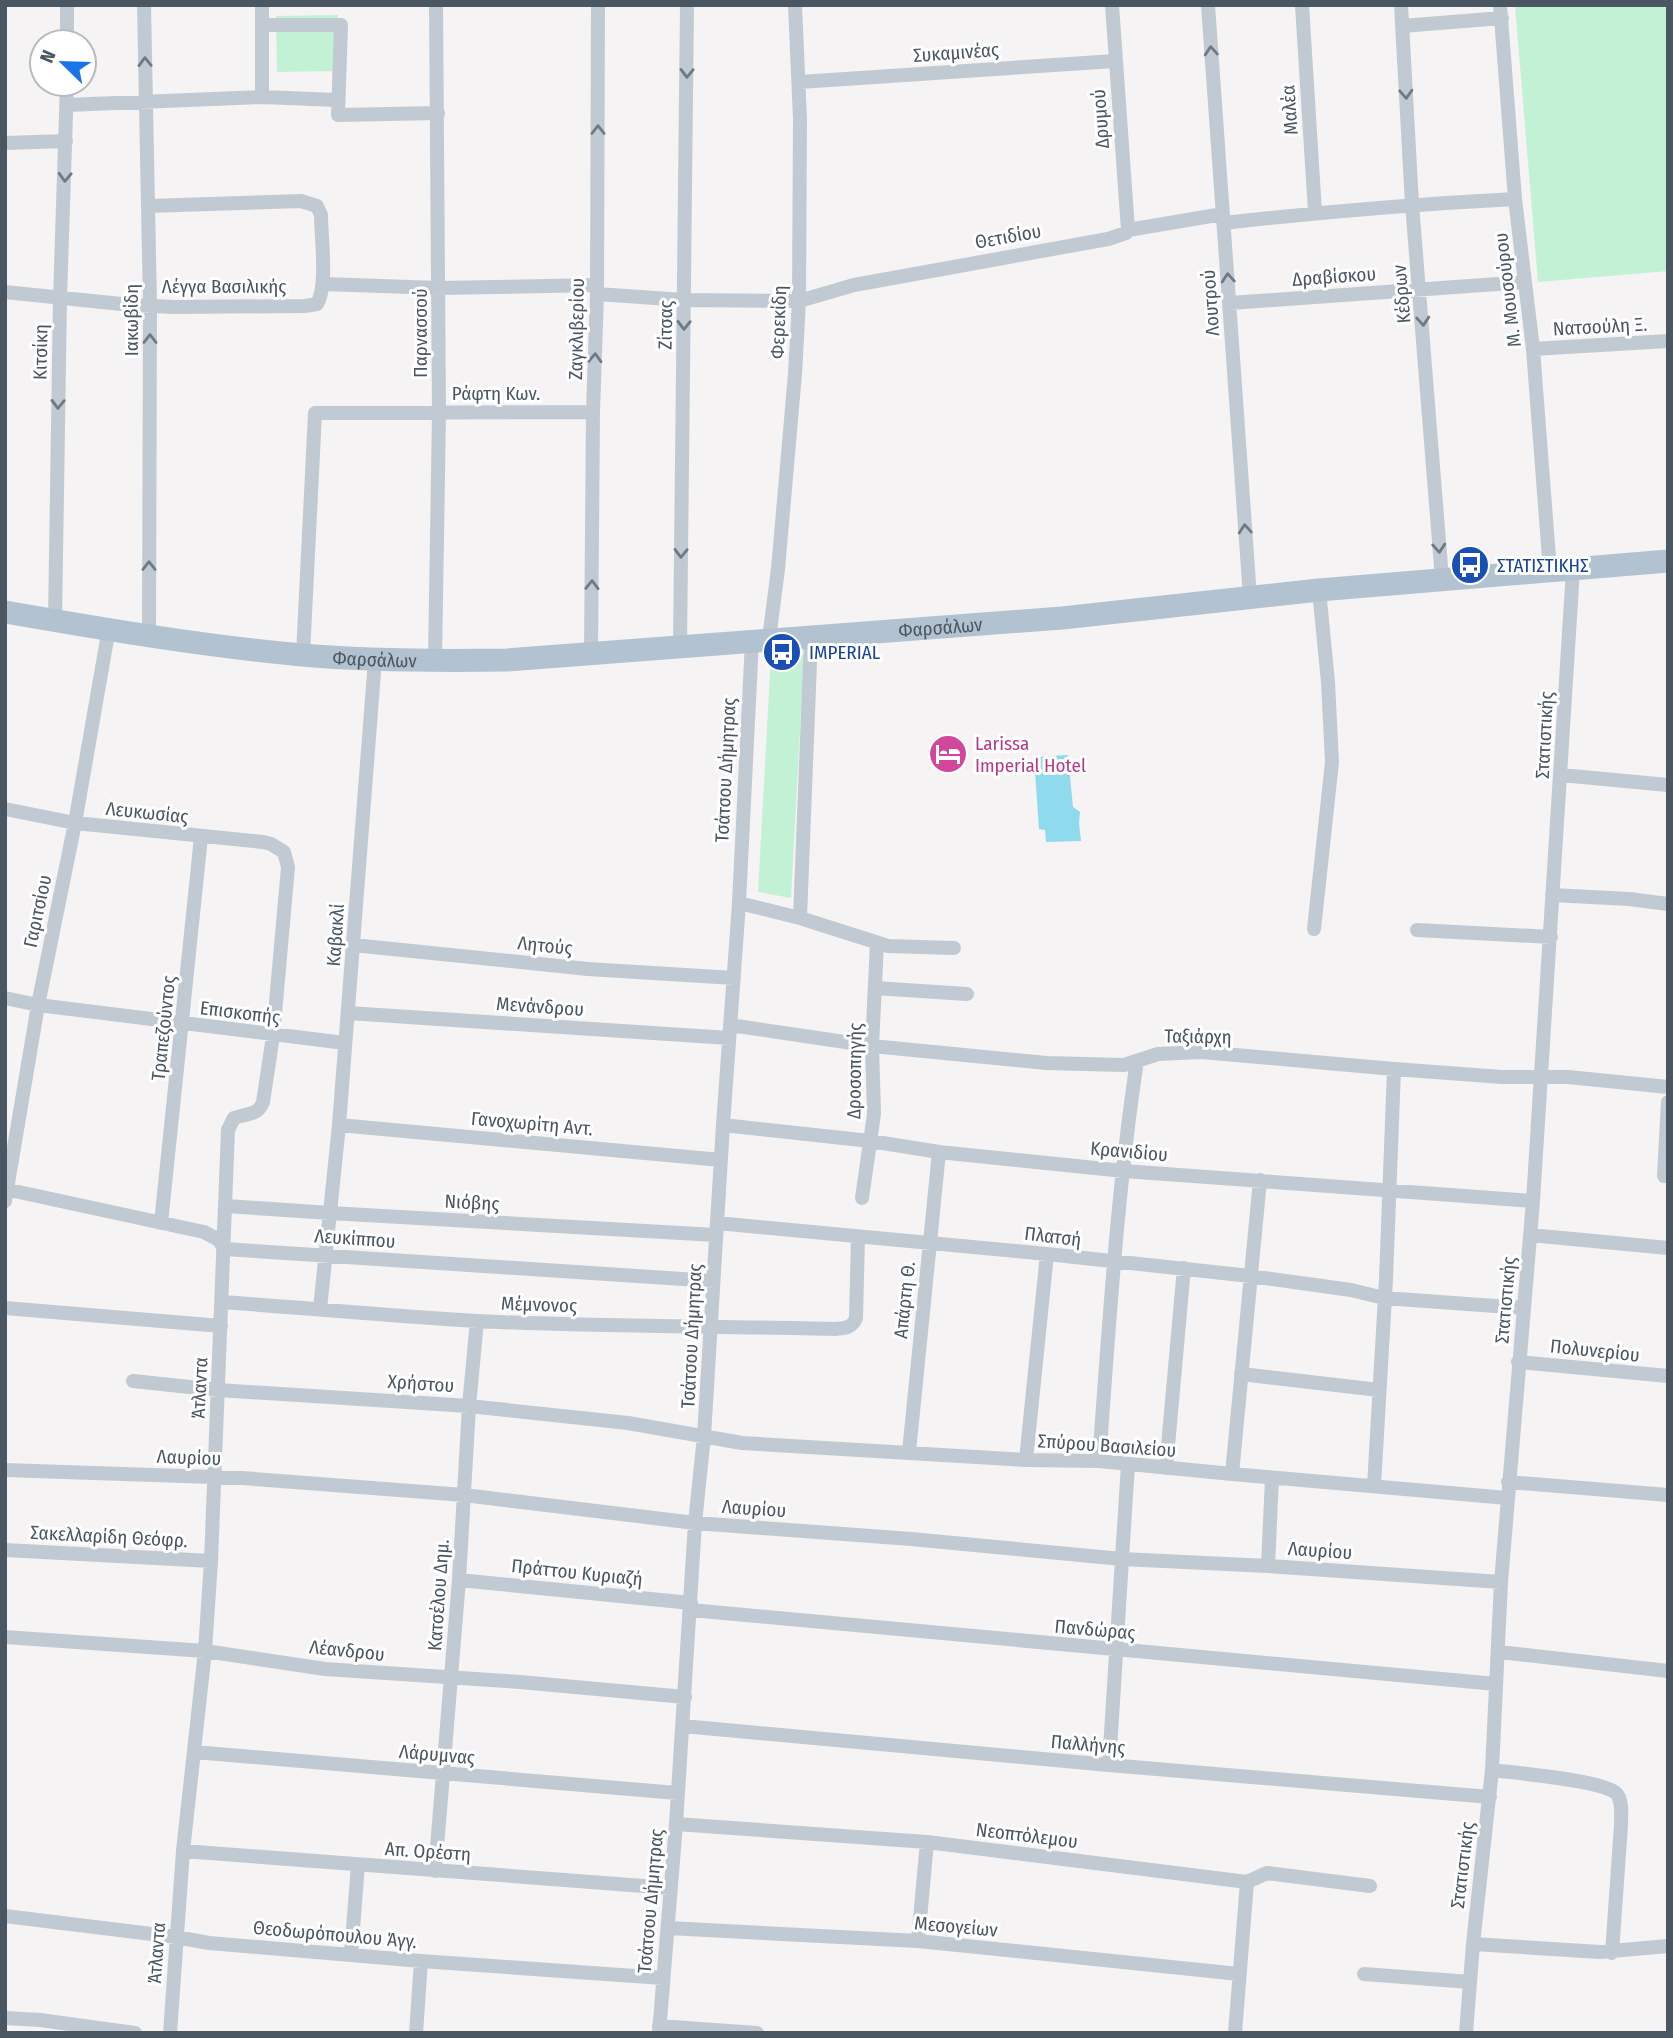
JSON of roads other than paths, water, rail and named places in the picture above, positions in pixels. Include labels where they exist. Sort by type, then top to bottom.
[{"type":"main road","name":"Φαρσάλων","points":[[5,612],[149,635],[303,655],[375,660],[506,660],[1048,619],[1319,590],[1668,561]]},
{"type":"street","points":[[67,5],[67,28]]},
{"type":"street","name":"Ιακωβίδη","points":[[144,5],[150,305],[149,635]]},
{"type":"street","points":[[262,5],[262,97]]},
{"type":"street","name":"Παρνασσού","points":[[435,661],[439,413],[436,5]]},
{"type":"street","name":"Ζαγκλιβερίου","points":[[591,653],[598,5]]},
{"type":"street","name":"Ζίτσας","points":[[680,646],[687,5]]},
{"type":"street","name":"Φερεκίδη","points":[[760,640],[779,558],[795,374],[799,301],[800,82],[796,5]]},
{"type":"street","name":"Δρυμού","points":[[1112,5],[1128,230]]},
{"type":"street","name":"Λουτρού","points":[[1208,5],[1250,597]]},
{"type":"street","name":"Μαλέα","points":[[1302,5],[1315,212]]},
{"type":"street","name":"Κέδρων","points":[[1401,5],[1412,205],[1442,579]]},
{"type":"street","points":[[1402,26],[1501,12]]},
{"type":"street","name":"Μ. Μουσούρου","points":[[1501,12],[1515,199],[1561,570]]},
{"type":"street","points":[[262,25],[341,24],[338,115],[438,113]]},
{"type":"street","name":"Συκαμινέας","points":[[800,82],[1115,61]]},
{"type":"street","points":[[67,105],[262,97],[337,100]]},
{"type":"street","name":"Κιτσίκη","points":[[55,620],[60,298],[67,98]]},
{"type":"street","points":[[5,143],[66,141]]},
{"type":"street","name":"Θετιδίου","points":[[799,301],[854,285],[1108,239],[1128,230],[1223,219],[1515,199]]},
{"type":"street","points":[[149,206],[301,201],[313,204],[321,215],[323,284],[597,289],[684,300],[799,301]]},
{"type":"street","name":"Δραβίσκου","points":[[1230,303],[1525,282]]},
{"type":"street","name":"Λέγγα Βασιλικής","points":[[5,292],[150,305],[305,306],[317,304],[323,284]]},
{"type":"street","name":"Νατσούλη Ξ.","points":[[1533,349],[1668,341]]},
{"type":"street","name":"Ράφτη Κων.","points":[[303,655],[315,412],[593,412]]},
{"type":"street","name":"Στατιστικής","points":[[1465,2033],[1490,1797],[1501,1582],[1533,1201],[1561,775],[1561,570]]},
{"type":"street","points":[[1314,929],[1332,761],[1319,590]]},
{"type":"street","name":"Γαριτσίου","points":[[6,1193],[38,1005],[75,823],[109,628]]},
{"type":"street","points":[[800,918],[811,637]]},
{"type":"street","name":"Τσάτσου Δήμητρας","points":[[659,2029],[676,1825],[695,1523],[705,1436],[723,1125],[760,640]]},
{"type":"street","name":"Καβακλί","points":[[320,1309],[339,1125],[375,660]]},
{"type":"street","points":[[1561,775],[1668,785]]},
{"type":"street","name":"Λευκωσίας","points":[[5,809],[75,823],[263,842],[284,852]]},
{"type":"street","name":"Τραπεζούντος","points":[[161,1223],[201,837]]},
{"type":"street","name":"Άτλαντα","points":[[170,2033],[183,1851],[205,1651],[211,1561],[228,1130],[234,1118],[255,1114],[262,1106],[273,1036],[288,867],[284,852]]},
{"type":"street","points":[[1552,895],[1668,904]]},
{"type":"street","points":[[739,903],[800,918],[877,943],[905,947],[954,948]]},
{"type":"street","points":[[1417,930],[1550,937]]},
{"type":"street","name":"Δροσοπηγής","points":[[862,1198],[874,1098],[872,1046],[877,943]]},
{"type":"street","name":"Λητούς","points":[[353,945],[587,969],[734,978]]},
{"type":"street","points":[[875,988],[967,994]]},
{"type":"street","name":"Επισκοπής","points":[[5,998],[38,1005],[345,1043]]},
{"type":"street","name":"Μενάνδρου","points":[[348,1013],[730,1031]]},
{"type":"street","name":"Ταξιάρχη","points":[[730,1031],[1046,1063],[1114,1066],[1158,1054],[1202,1052],[1394,1069],[1502,1077],[1568,1077],[1668,1087]]},
{"type":"street","points":[[1100,1461],[1114,1262],[1137,1061]]},
{"type":"street","points":[[1374,1486],[1394,1069]]},
{"type":"street","points":[[1668,1102],[1664,1176],[1668,1176]]},
{"type":"street","name":"Γανοχωρίτη Αντ.","points":[[339,1125],[721,1160]]},
{"type":"street","name":"Κρανιδίου","points":[[723,1125],[870,1141],[939,1152],[1124,1171],[1533,1201]]},
{"type":"street","name":"Απάρτη Θ.","points":[[909,1452],[939,1152]]},
{"type":"street","points":[[1232,1474],[1260,1180]]},
{"type":"street","name":"Λευκίππου","points":[[6,1193],[161,1223],[213,1236],[224,1249],[713,1281]]},
{"type":"street","name":"Νιόβης","points":[[226,1206],[330,1213],[716,1229]]},
{"type":"street","name":"Πλατσή","points":[[716,1229],[929,1242],[1250,1276],[1351,1290],[1384,1298],[1523,1308]]},
{"type":"street","points":[[1530,1235],[1668,1248]]},
{"type":"street","name":"Μέμνονος","points":[[222,1302],[477,1321],[835,1329],[854,1325],[856,1318],[858,1237]]},
{"type":"street","points":[[1027,1460],[1047,1254]]},
{"type":"street","points":[[1166,1468],[1184,1268]]},
{"type":"street","points":[[5,1308],[221,1326]]},
{"type":"street","name":"Κατσέλου Δημ.","points":[[435,1871],[452,1678],[477,1321]]},
{"type":"street","name":"Πολυνερίου","points":[[1518,1362],[1668,1377]]},
{"type":"street","points":[[1241,1374],[1379,1390]]},
{"type":"street","name":"Χρήστου","points":[[133,1381],[218,1390],[469,1406],[628,1423],[705,1436]]},
{"type":"street","name":"Σπύρου Βασιλείου","points":[[705,1436],[742,1444],[1027,1460],[1100,1461],[1507,1498]]},
{"type":"street","points":[[1109,1765],[1128,1464]]},
{"type":"street","name":"Λαυρίου","points":[[5,1470],[242,1478],[464,1495],[695,1523],[911,1539],[1122,1559],[1501,1582]]},
{"type":"street","points":[[1268,1566],[1272,1478]]},
{"type":"street","points":[[1508,1482],[1668,1495]]},
{"type":"street","name":"Σακελλαρίδη Θεόφρ.","points":[[5,1550],[211,1561]]},
{"type":"street","name":"Πράττου Κυριαζή","points":[[459,1580],[691,1607]]},
{"type":"street","name":"Πανδώρας","points":[[691,1607],[1115,1650],[1496,1684]]},
{"type":"street","name":"Λέανδρου","points":[[5,1637],[205,1651],[326,1669],[520,1682],[685,1697]]},
{"type":"street","points":[[1499,1652],[1668,1671]]},
{"type":"street","name":"Παλλήνης","points":[[683,1726],[1490,1797]]},
{"type":"street","name":"Λάρυμνας","points":[[194,1752],[677,1793]]},
{"type":"street","points":[[1492,1770],[1576,1780],[1611,1790],[1619,1798],[1622,1809],[1612,1953]]},
{"type":"street","name":"Νεοπτόλεμου","points":[[676,1825],[927,1842],[1247,1882],[1267,1873],[1370,1886]]},
{"type":"street","points":[[918,1941],[927,1842]]},
{"type":"street","name":"Απ. Ορέστη","points":[[183,1851],[670,1888]]},
{"type":"street","points":[[351,1954],[358,1865]]},
{"type":"street","points":[[1235,2033],[1247,1882]]},
{"type":"street","name":"Θεοδωρόπουλου Άγγ.","points":[[5,1916],[209,1943],[663,1978]]},
{"type":"street","name":"Μεσογείων","points":[[668,1928],[918,1941],[1239,1974]]},
{"type":"street","points":[[1473,1944],[1612,1953],[1668,1946]]},
{"type":"street","points":[[416,2033],[421,1961]]},
{"type":"street","points":[[1364,1974],[1470,1982]]},
{"type":"street","points":[[5,2018],[135,2033]]},
{"type":"street","points":[[659,2029],[757,2033]]},
{"type":"water","points":[[1068,755],[1073,807],[1080,812],[1081,841],[1046,842],[1045,830],[1039,829],[1034,757]]},
{"type":"place","name":"ΣΤΑΤΙΣΤΙΚΗΣ","points":[[1470,565]]},
{"type":"place","name":"IMPERIAL","points":[[782,652]]},
{"type":"place","name":"Larissa Imperial Hotel","points":[[948,754]]}]
